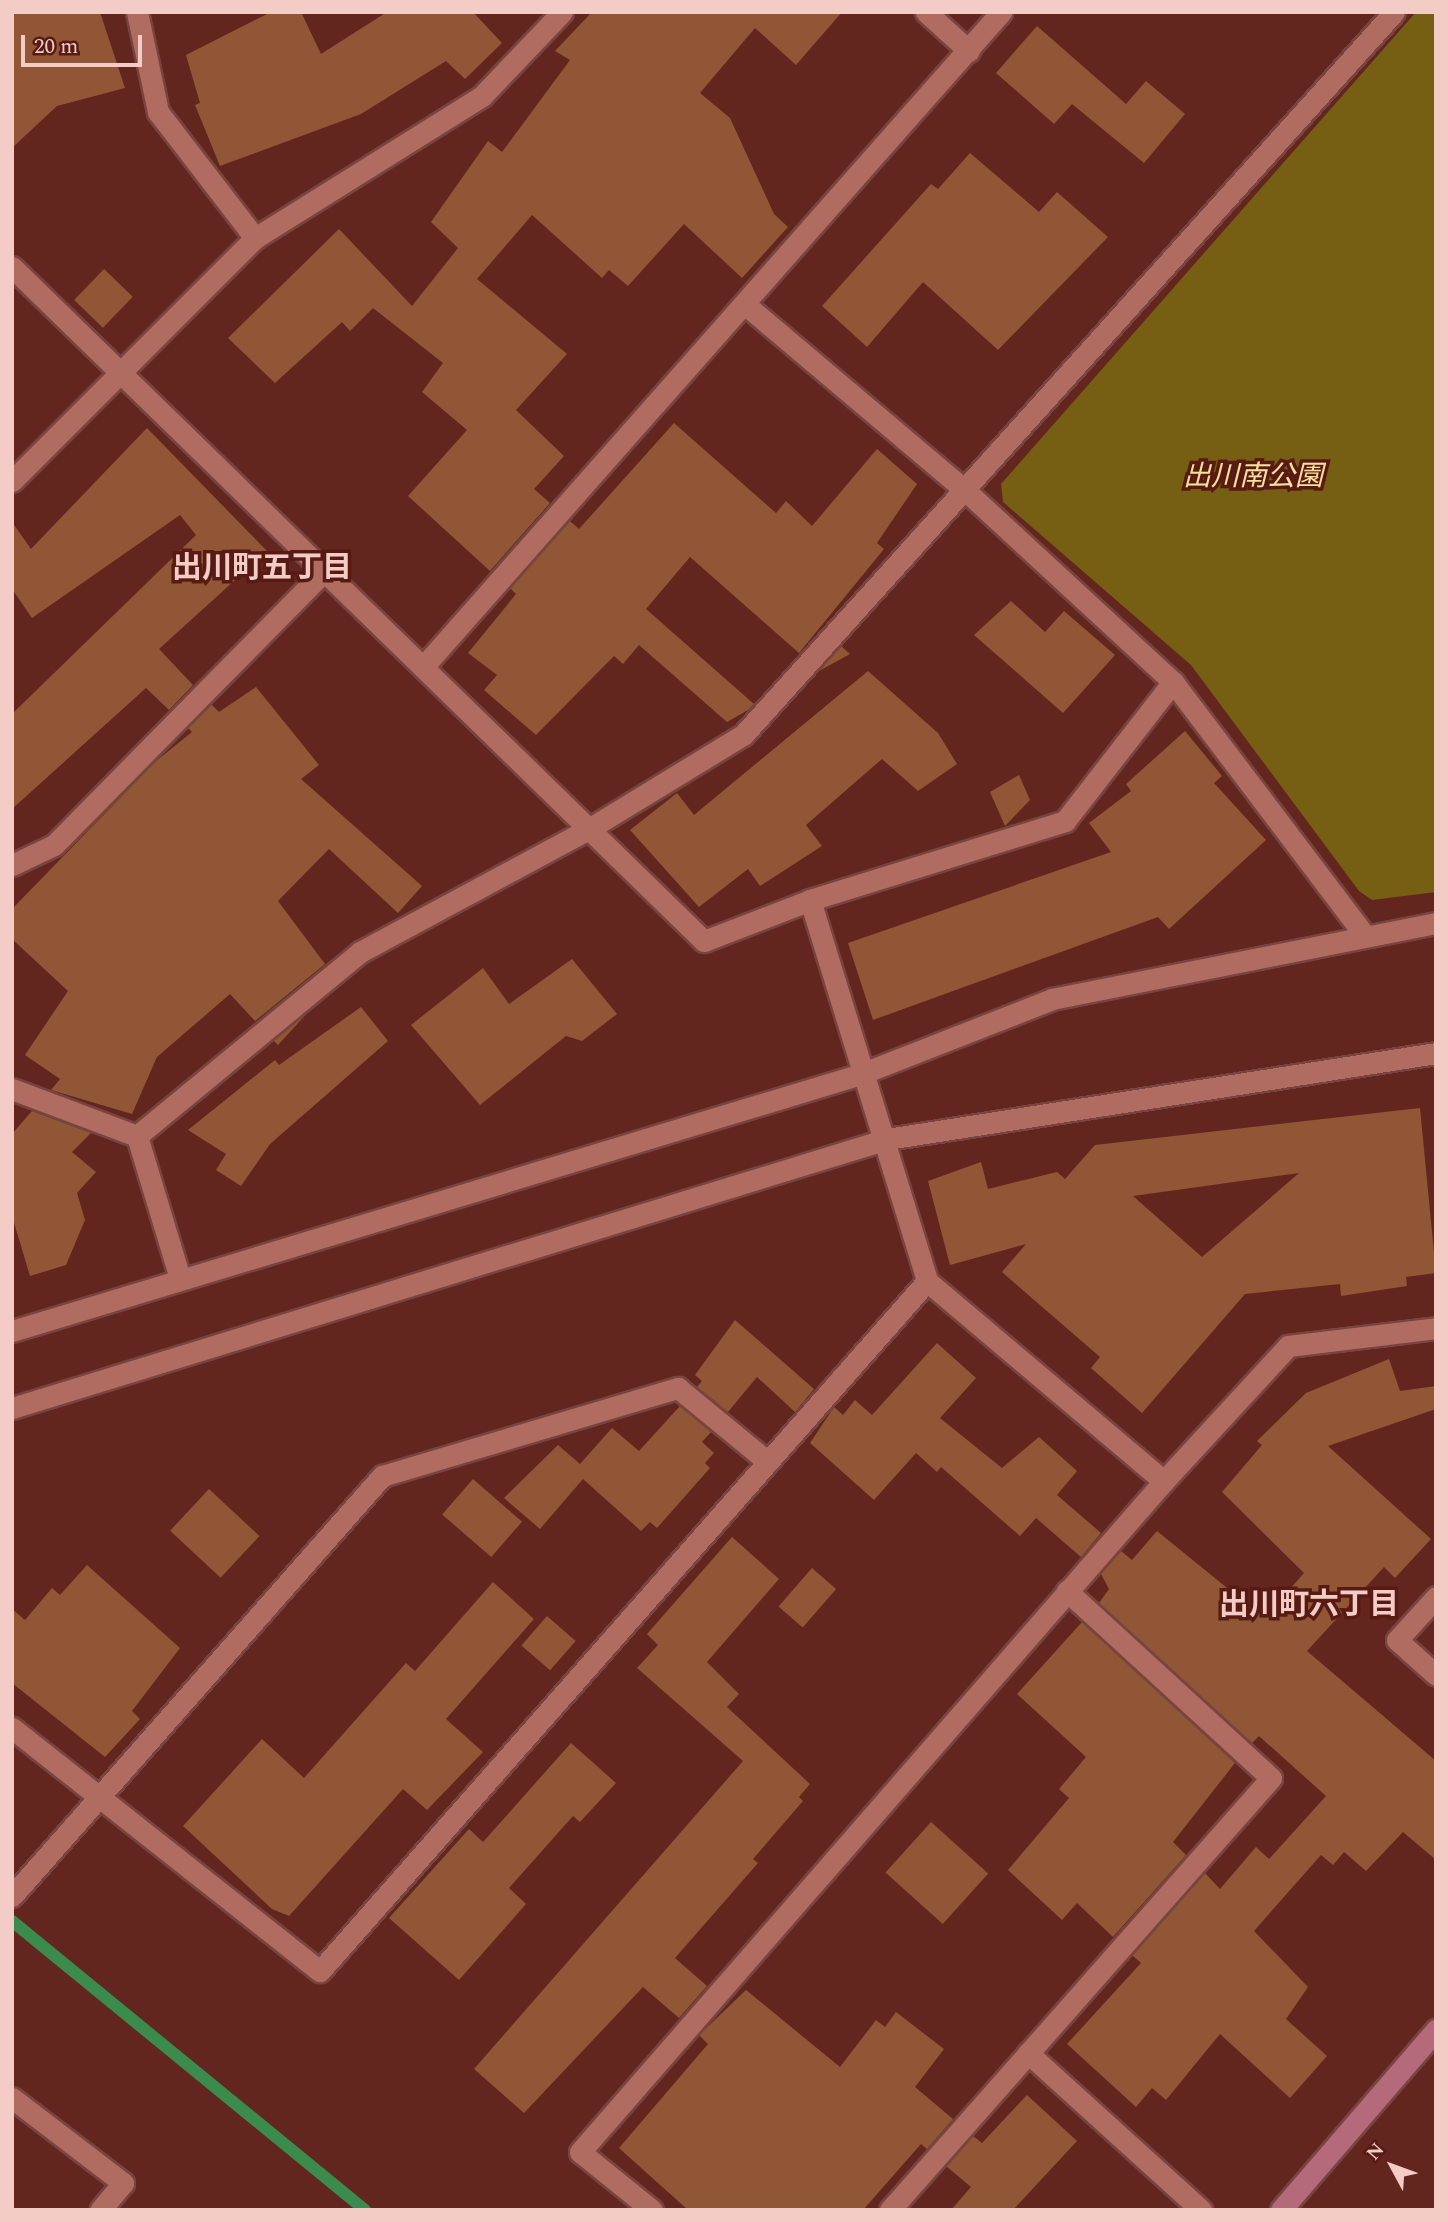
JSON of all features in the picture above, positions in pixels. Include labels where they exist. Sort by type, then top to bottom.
[{"type":"street","points":[[137,12],[158,112],[256,239]]},
{"type":"street","points":[[12,481],[122,376],[256,239],[482,96],[562,12]]},
{"type":"street","points":[[926,12],[969,51]]},
{"type":"street","points":[[423,667],[747,306],[1000,12]]},
{"type":"street","points":[[137,1136],[360,953],[587,830],[744,734],[1394,12]]},
{"type":"street","points":[[12,267],[587,830],[704,941],[810,900],[1065,821],[1173,682]]},
{"type":"street","points":[[747,306],[965,491],[1173,682],[1362,933]]},
{"type":"street","points":[[12,865],[54,845],[323,572]]},
{"type":"street","points":[[810,900],[861,1074],[887,1139],[927,1281],[1164,1481]]},
{"type":"street","points":[[12,1331],[861,1074],[1052,999],[1362,933],[1436,923]]},
{"type":"street","points":[[12,1408],[887,1139],[1436,1053]]},
{"type":"street","points":[[12,1089],[137,1136]]},
{"type":"street","points":[[137,1136],[180,1278]]},
{"type":"street","points":[[12,1728],[320,1970],[927,1281]]},
{"type":"street","points":[[652,2210],[580,2152],[1164,1481],[1288,1346],[1436,1328]]},
{"type":"street","points":[[12,1896],[382,1476],[678,1388],[767,1461]]},
{"type":"street","points":[[890,2210],[1270,1778],[1067,1591]]},
{"type":"street","points":[[1436,1597],[1397,1640],[1436,1675]]},
{"type":"street","points":[[1281,2210],[1436,2031]]},
{"type":"street","points":[[1028,2053],[1201,2210]]},
{"type":"street","points":[[12,2098],[123,2183],[100,2210]]},
{"type":"green space","name":"出川南公園","points":[[1416,12],[1436,12],[1436,892],[1372,900],[1359,891],[1191,665],[1003,502],[1001,484]]},
{"type":"building","points":[[12,12],[100,12],[125,88],[57,106],[12,148]]},
{"type":"building","points":[[271,12],[301,12],[321,54],[387,12],[473,12],[502,43],[465,79],[446,61],[361,114],[220,166],[195,105],[200,103],[186,55]]},
{"type":"building","points":[[592,12],[842,12],[796,65],[755,28],[700,93],[730,118],[774,214],[788,227],[742,278],[684,224],[628,286],[609,270],[602,278],[532,215],[477,279],[567,354],[516,410],[564,456],[534,489],[550,503],[490,571],[408,496],[467,430],[422,392],[443,363],[373,308],[350,331],[342,322],[275,383],[228,338],[339,229],[412,306],[458,248],[431,222],[488,141],[502,152],[570,60],[555,51]]},
{"type":"building","points":[[1037,26],[1126,104],[1146,81],[1185,114],[1144,163],[1072,104],[1054,124],[996,73]]},
{"type":"building","points":[[970,153],[1039,212],[1057,192],[1108,237],[998,350],[923,282],[867,347],[822,306],[931,184],[938,189]]},
{"type":"building","points":[[104,269],[133,297],[103,328],[74,300]]},
{"type":"building","points":[[674,423],[776,513],[786,501],[812,526],[877,449],[917,484],[877,543],[884,549],[799,653],[690,557],[646,609],[754,704],[748,710],[727,722],[639,645],[623,664],[614,656],[536,735],[484,690],[497,675],[468,653],[516,594],[510,588],[570,521],[579,529]]},
{"type":"building","points":[[147,428],[267,551],[159,649],[193,685],[169,710],[146,688],[12,809],[12,714],[196,535],[180,515],[32,618],[12,589],[12,522],[31,549]]},
{"type":"building","points":[[1011,601],[1045,632],[1064,611],[1115,655],[1063,713],[974,635]]},
{"type":"building","points":[[841,646],[850,654],[818,671]]},
{"type":"building","points":[[868,671],[938,733],[957,764],[918,791],[882,759],[806,825],[822,846],[760,886],[748,869],[699,907],[630,830],[677,793],[694,815]]},
{"type":"building","points":[[256,687],[319,765],[301,779],[422,886],[398,913],[329,849],[278,901],[325,964],[255,1021],[230,994],[157,1057],[132,1114],[51,1090],[60,1079],[25,1055],[68,991],[12,939],[12,909],[156,761],[192,732],[188,728],[211,704],[219,712]]},
{"type":"building","points":[[1185,731],[1222,776],[1214,783],[1266,840],[1169,929],[1158,917],[873,1020],[848,943],[1111,852],[1089,823],[1131,791],[1126,784]]},
{"type":"building","points":[[1019,775],[1030,800],[1005,826],[990,792]]},
{"type":"building","points":[[572,959],[617,1014],[582,1041],[566,1036],[480,1105],[411,1025],[483,968],[509,1004]]},
{"type":"building","points":[[361,1007],[388,1041],[270,1144],[241,1186],[216,1170],[226,1154],[188,1130],[275,1060],[279,1065]]},
{"type":"building","points":[[310,1010],[278,1045],[273,1040]]},
{"type":"building","points":[[1420,1108],[1436,1273],[1406,1277],[1407,1286],[1341,1296],[1340,1284],[1245,1294],[1142,1413],[1091,1368],[1100,1357],[1002,1272],[1026,1244],[950,1265],[928,1181],[981,1162],[988,1189],[1057,1172],[1065,1179],[1095,1145]],"holes":[[[1299,1173],[1202,1257],[1133,1196]]]},
{"type":"building","points":[[32,1111],[91,1133],[72,1152],[96,1172],[77,1193],[85,1220],[66,1265],[30,1276],[12,1216],[12,1134]]},
{"type":"building","points":[[735,1320],[814,1389],[795,1412],[757,1377],[728,1412],[697,1387],[702,1381],[695,1375]]},
{"type":"building","points":[[937,1343],[976,1378],[940,1418],[1002,1468],[1039,1437],[1077,1471],[1057,1495],[1101,1533],[1081,1557],[1036,1518],[1020,1536],[941,1467],[937,1472],[916,1453],[874,1500],[810,1443],[834,1407],[843,1415],[855,1400],[872,1415]]},
{"type":"building","points":[[1389,1359],[1400,1391],[1436,1386],[1436,1409],[1328,1446],[1431,1539],[1395,1578],[1384,1567],[1307,1651],[1436,1761],[1436,1860],[1403,1832],[1366,1871],[1344,1852],[1333,1865],[1321,1855],[1254,1931],[1308,1987],[1286,2019],[1327,2056],[1290,2098],[1220,2034],[1166,2100],[1152,2088],[1136,2107],[1067,2044],[1141,1963],[1132,1955],[1205,1873],[1220,1889],[1256,1847],[1269,1859],[1326,1796],[1259,1736],[1252,1743],[1099,1603],[1109,1589],[1101,1574],[1121,1551],[1132,1560],[1157,1531],[1264,1618],[1304,1573],[1222,1492],[1262,1445],[1257,1441],[1306,1393]]},
{"type":"building","points":[[680,1406],[711,1432],[702,1442],[714,1453],[705,1463],[710,1468],[657,1528],[650,1522],[641,1531],[583,1479],[540,1529],[504,1498],[558,1445],[580,1464],[612,1428],[639,1451]]},
{"type":"building","points":[[473,1479],[522,1522],[491,1557],[442,1514]]},
{"type":"building","points":[[209,1489],[259,1536],[221,1578],[170,1531]]},
{"type":"building","points":[[732,1537],[779,1579],[707,1662],[739,1694],[727,1707],[810,1784],[799,1797],[803,1801],[753,1859],[758,1863],[675,1958],[707,1986],[679,2018],[643,1987],[524,2113],[474,2069],[743,1761],[637,1668],[658,1645],[647,1634]]},
{"type":"building","points":[[87,1565],[180,1648],[132,1711],[140,1719],[105,1757],[12,1683],[12,1609],[25,1620],[52,1588],[60,1595]]},
{"type":"building","points":[[812,1568],[836,1589],[803,1627],[779,1606]]},
{"type":"building","points":[[493,1582],[534,1619],[446,1719],[483,1752],[427,1810],[403,1789],[289,1916],[272,1909],[183,1826],[262,1739],[304,1778],[406,1663],[415,1671]]},
{"type":"building","points":[[547,1616],[576,1641],[550,1670],[521,1645]]},
{"type":"building","points":[[1082,1622],[1235,1763],[1173,1842],[1186,1855],[1113,1937],[1077,1903],[1062,1920],[1008,1870],[1069,1798],[1059,1789],[1086,1757],[1017,1694]]},
{"type":"building","points":[[571,1743],[616,1783],[580,1822],[573,1816],[509,1888],[526,1904],[459,1980],[389,1918],[469,1829],[483,1842]]},
{"type":"building","points":[[931,1822],[988,1874],[943,1924],[885,1873]]},
{"type":"building","points":[[746,1990],[840,2067],[876,2020],[885,2027],[896,2012],[944,2049],[915,2087],[953,2119],[927,2149],[921,2144],[863,2210],[688,2210],[619,2148],[708,2044],[699,2035]]},
{"type":"building","points":[[1027,2095],[1077,2141],[1013,2210],[951,2210],[971,2187],[946,2166],[973,2136],[982,2143]]},
{"type":"waterway","points":[[12,1921],[365,2210]]},
{"type":"district","name":"出川町五丁目","points":[[262,568]]},
{"type":"district","name":"出川町六丁目","points":[[1309,1605]]}]
